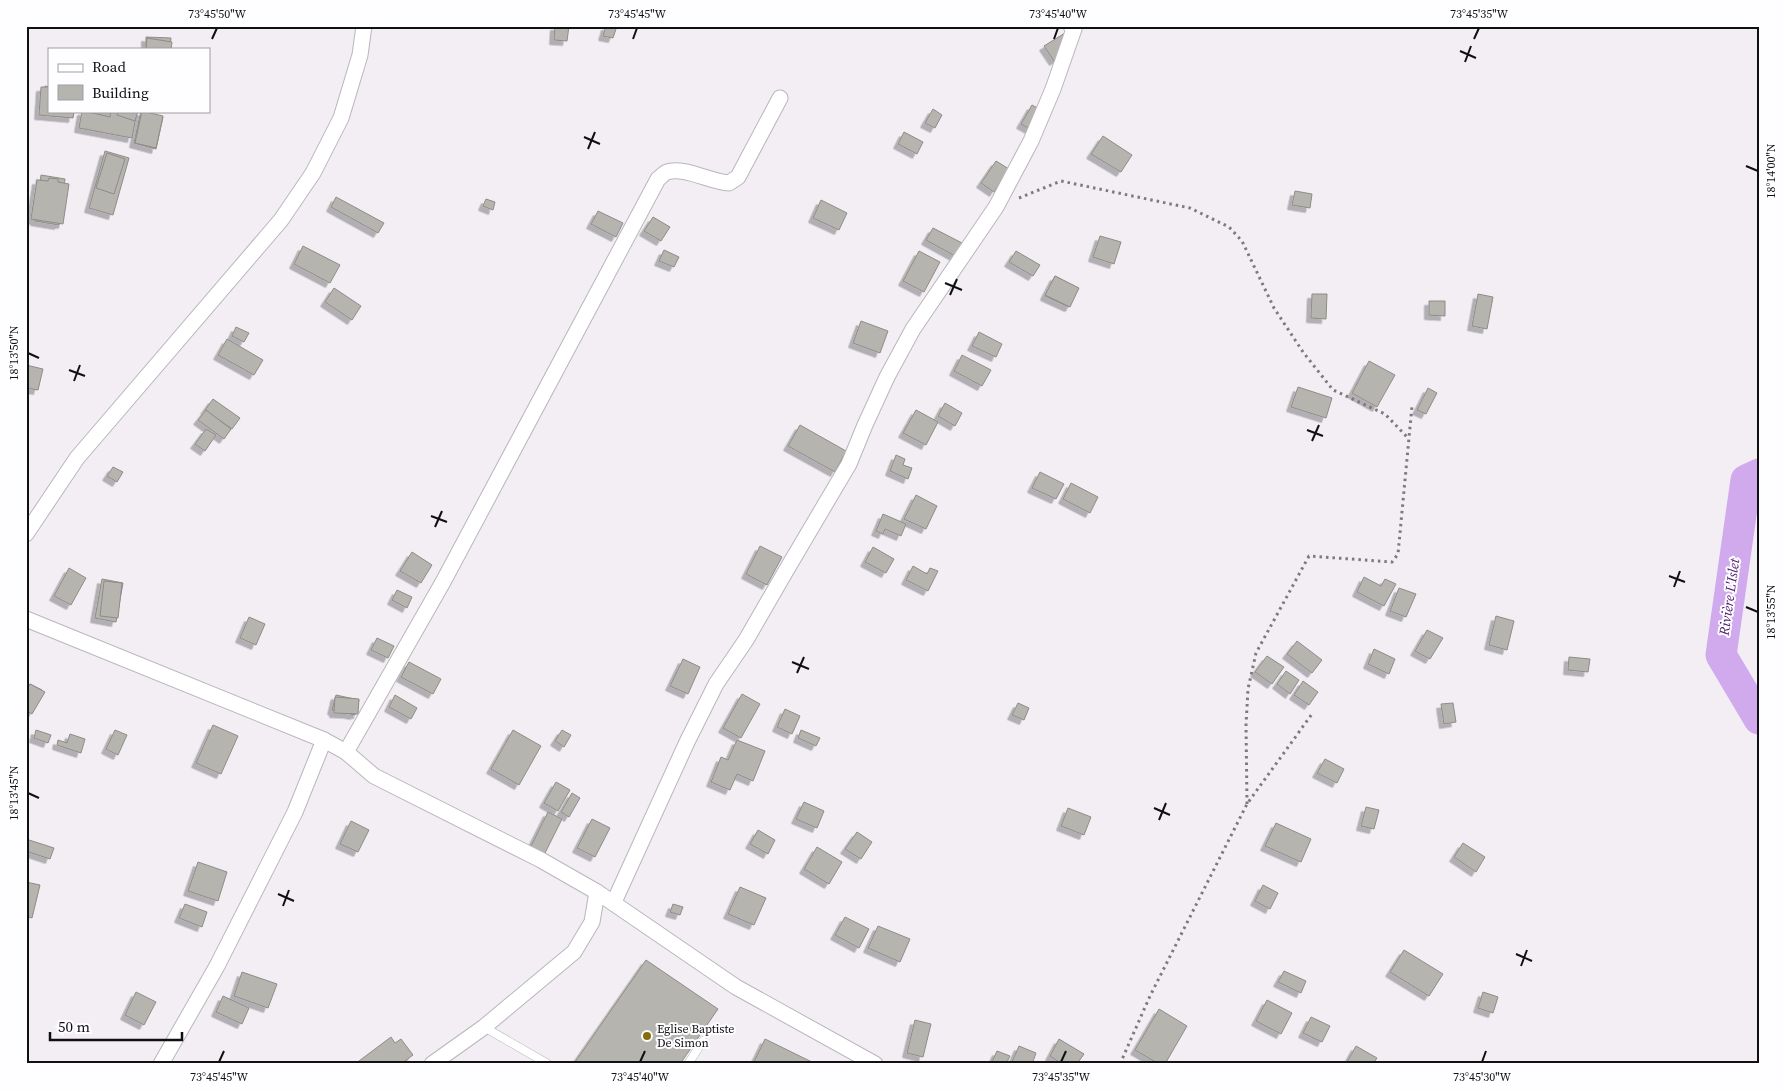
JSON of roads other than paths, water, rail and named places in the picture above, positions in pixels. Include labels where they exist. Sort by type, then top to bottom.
[{"type":"street","points":[[26,534],[77,458],[281,220],[313,173],[341,118],[360,55],[364,26]]},
{"type":"street","points":[[614,902],[687,742],[716,684],[746,640],[849,464],[884,385],[913,330],[996,207],[1031,141],[1053,89],[1074,27]]},
{"type":"street","points":[[346,752],[443,582],[658,179],[667,172],[681,170],[717,182],[729,183],[738,176],[780,98]]},
{"type":"street","points":[[26,619],[324,740],[346,752],[374,776],[541,860],[597,892],[736,987],[875,1064]]},
{"type":"street","points":[[162,1064],[216,966],[295,812],[324,740]]},
{"type":"street","points":[[432,1064],[484,1027],[574,952],[592,922],[597,892]]},
{"type":"lane","points":[[484,1027],[548,1064]]},
{"type":"lane","points":[[688,1064],[703,1041]]},
{"type":"waterway","name":"Rivière L'Islet","points":[[1759,474],[1746,480],[1721,655],[1759,719]]},
{"type":"place","name":"Eglise Baptiste De Simon","points":[[647,1036]]}]
